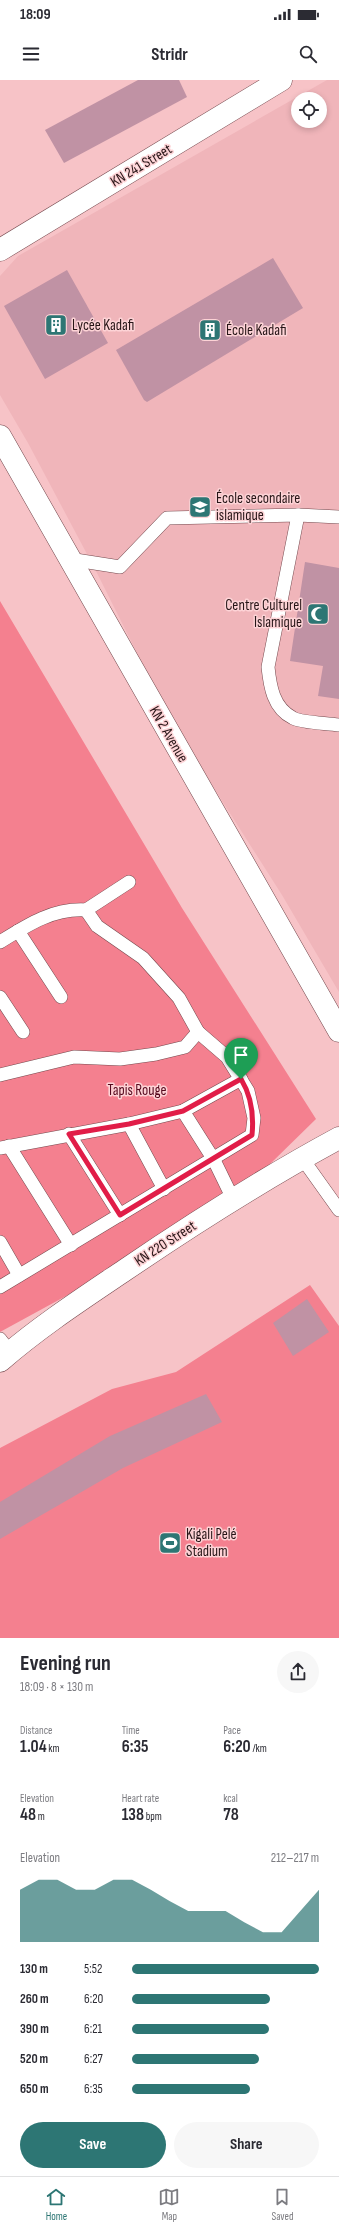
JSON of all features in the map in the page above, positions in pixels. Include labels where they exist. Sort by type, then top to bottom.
[{"type":"street","name":"KN 241 Street","points":[[0,250],[281,80]]},
{"type":"street","name":"KN 2 Avenue","points":[[0,436],[339,1031]]},
{"type":"street","name":"KN 220 Street","points":[[3,1351],[233,1199],[339,1138]]},
{"type":"lane","points":[[69,559],[120,567],[168,518],[298,515],[339,517]]},
{"type":"lane","points":[[298,515],[268,667],[270,690],[279,706],[293,718],[339,725]]},
{"type":"lane","points":[[0,942],[33,921],[70,909],[86,910],[129,882]]},
{"type":"lane","points":[[0,1287],[70,1244],[214,1160],[252,1135],[254,1118],[248,1091],[227,1057],[198,1032],[179,998],[143,958],[97,926],[86,910]]},
{"type":"lane","points":[[18,931],[61,997]]},
{"type":"lane","points":[[0,997],[23,1032]]},
{"type":"lane","points":[[0,1075],[74,1057],[120,1059],[156,1054],[185,1047],[198,1032]]},
{"type":"lane","points":[[70,1244],[5,1147],[129,1124],[183,1111],[241,1079]]},
{"type":"lane","points":[[183,1111],[214,1160],[233,1199]]},
{"type":"lane","points":[[129,1124],[164,1189]]},
{"type":"lane","points":[[69,1134],[120,1215]]},
{"type":"lane","points":[[302,1158],[339,1210]]},
{"type":"lane","points":[[0,1242],[19,1275]]},
{"type":"shaded area","name":"École secondaire islamique","points":[[327,80],[339,80],[339,992],[282,895],[170,719],[96,571],[28,443],[0,395],[0,276],[18,256],[291,101],[291,128],[327,128],[327,92],[306,92]]},
{"type":"green space","name":"Tapis Rouge","points":[[0,601],[182,908],[316,1119],[268,1166],[175,1233],[0,1332]]},
{"type":"green space","name":"Kigali Pelé Stadium","points":[[310,1285],[339,1326],[339,1638],[0,1638],[0,1448],[112,1389],[176,1372]]},
{"type":"building","points":[[138,80],[179,80],[187,97],[64,163],[45,130]]},
{"type":"building","name":"École Kadafi","points":[[273,258],[303,308],[147,402],[144,400],[116,350]]},
{"type":"building","name":"Lycée Kadafi","points":[[67,270],[108,343],[45,379],[4,306]]},
{"type":"building","name":"Centre Culturel Islamique","points":[[305,562],[339,568],[339,699],[318,696],[323,666],[290,661]]},
{"type":"building","points":[[307,1299],[329,1332],[293,1356],[273,1323]]},
{"type":"building","points":[[206,1394],[222,1422],[123,1468],[0,1539],[0,1502],[110,1436]]},
{"type":"place","name":"Lycée Kadafi","points":[[56,325]]},
{"type":"place","name":"École Kadafi","points":[[210,330]]},
{"type":"place","name":"École secondaire islamique","points":[[200,507]]},
{"type":"place","name":"Centre Culturel Islamique","points":[[318,614]]},
{"type":"place","name":"Kigali Pelé Stadium","points":[[170,1543]]},
{"type":"route","points":[[241,1079],[248,1091],[254,1118],[252,1135],[214,1160],[120,1215],[69,1134],[129,1124],[183,1111],[241,1079]]}]
